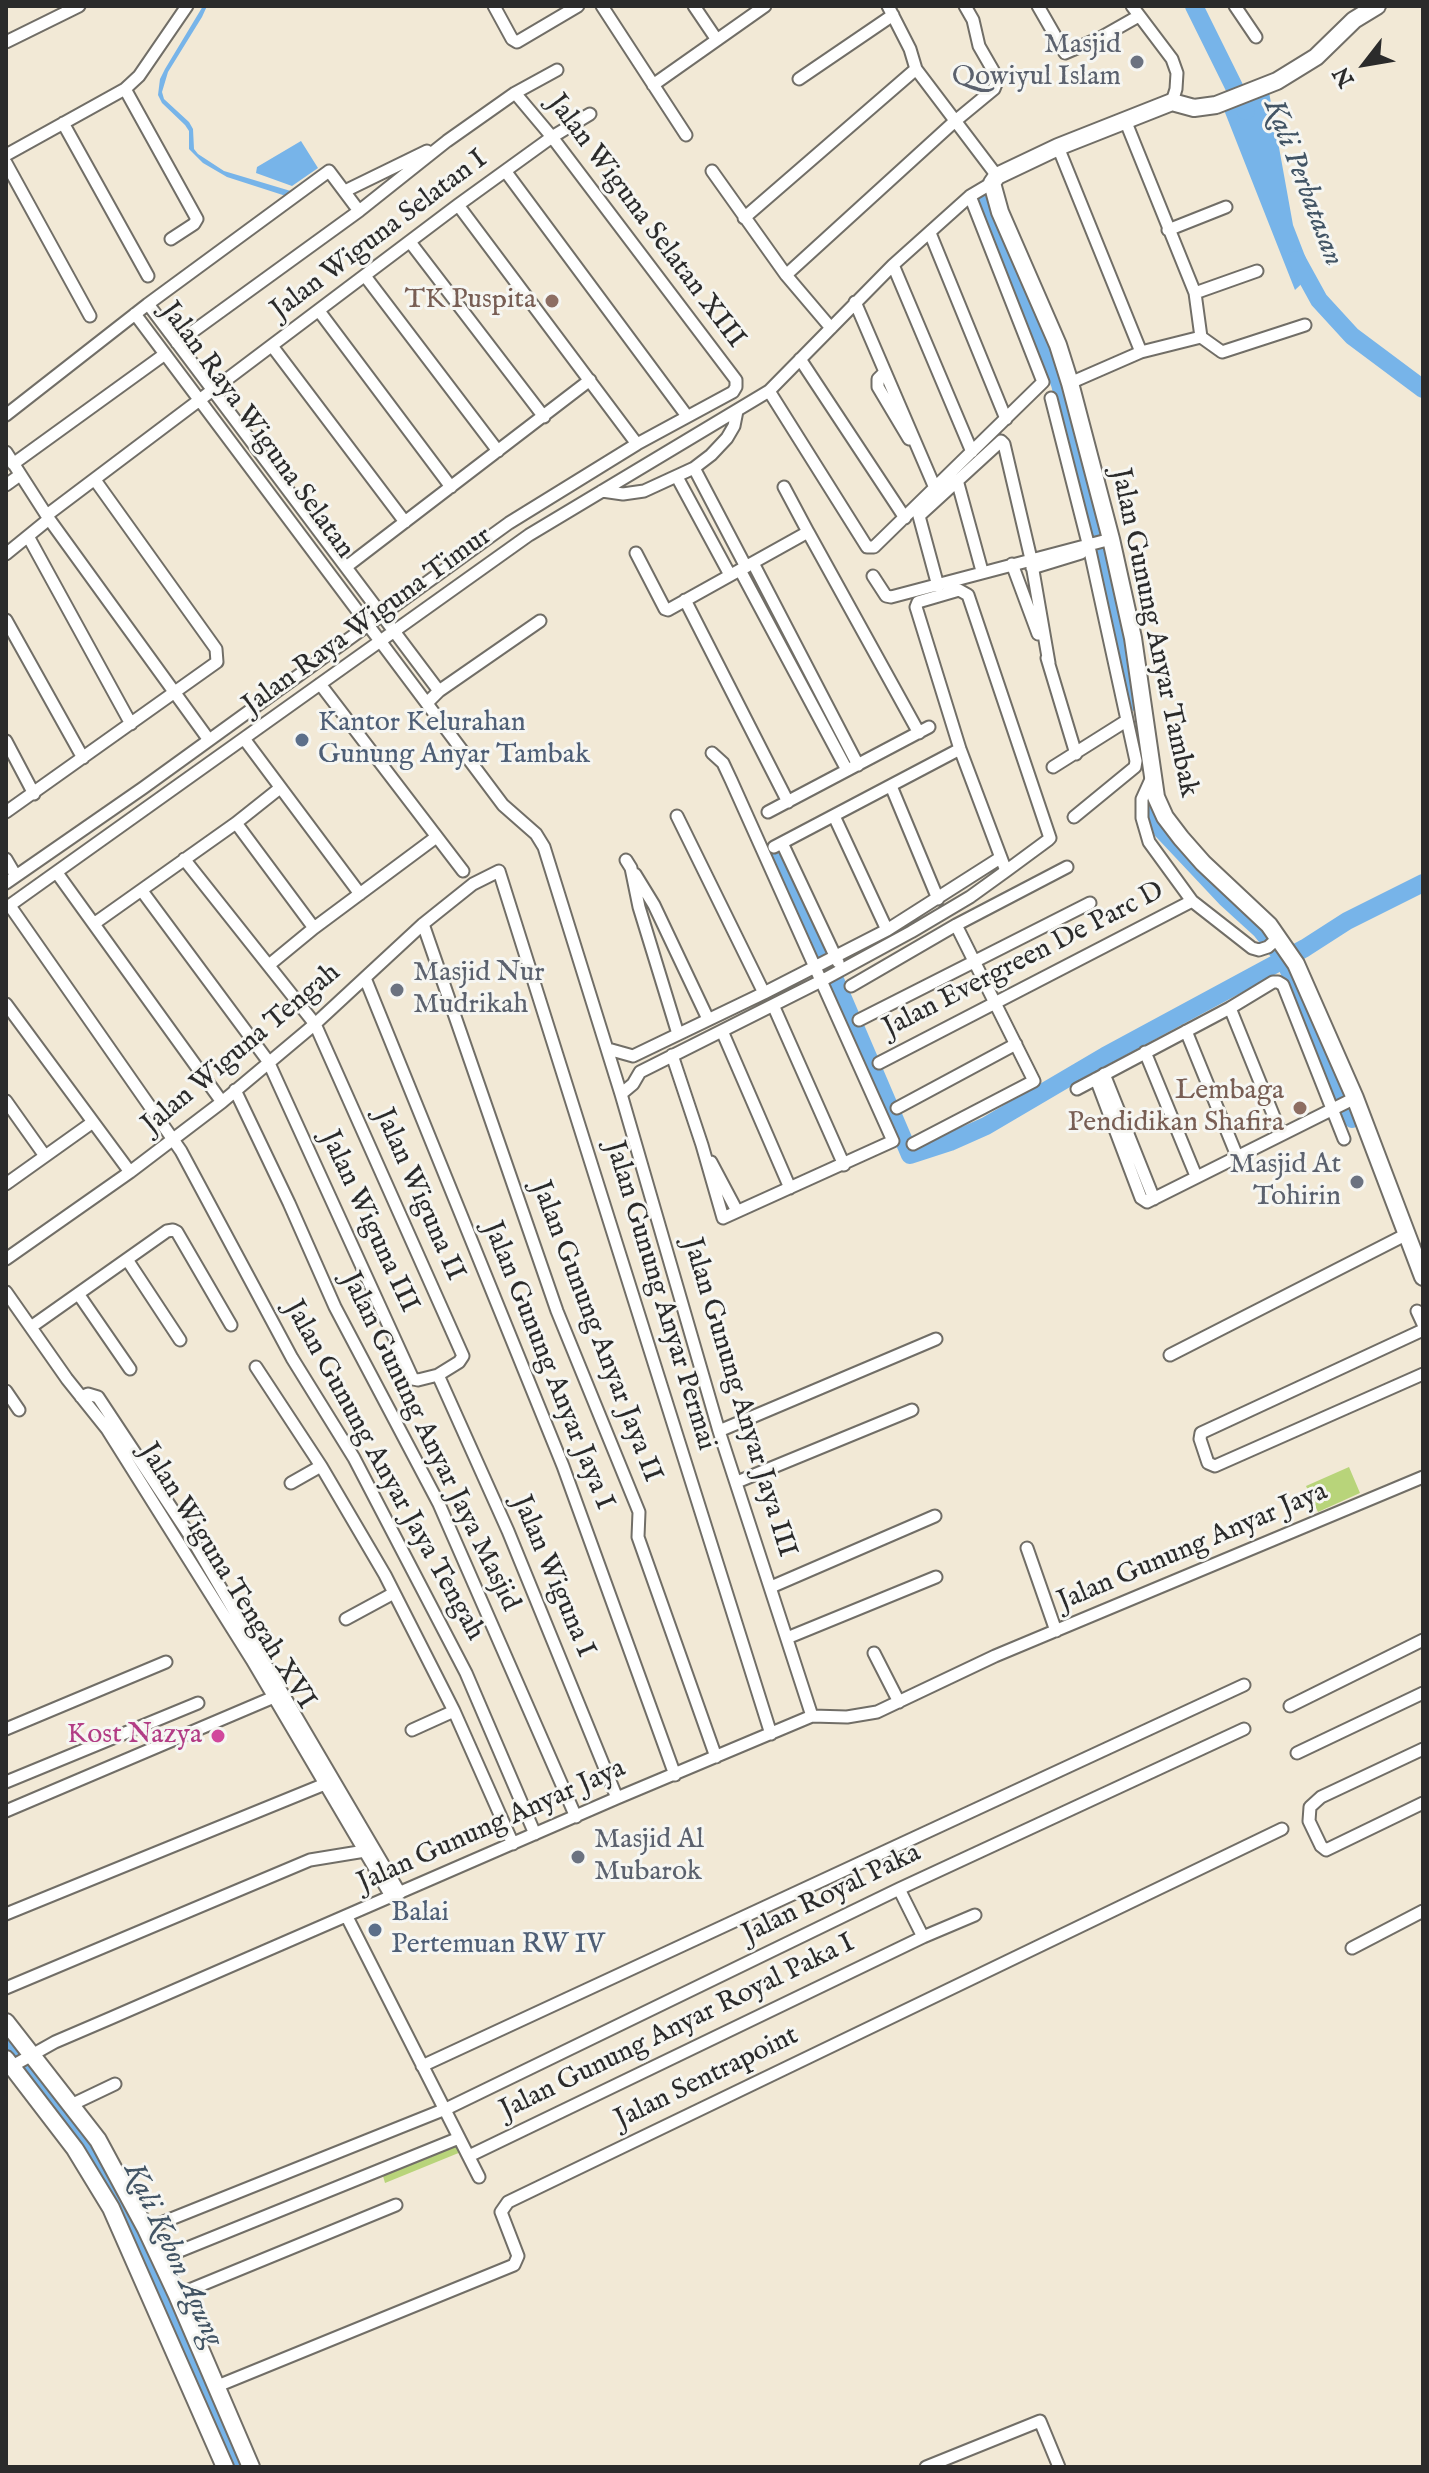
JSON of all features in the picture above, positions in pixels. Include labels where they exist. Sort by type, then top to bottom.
[{"type":"street","points":[[6,42],[79,6]]},
{"type":"street","points":[[6,155],[125,89],[139,76],[187,6]]},
{"type":"street","points":[[494,6],[512,39],[517,42],[578,6]]},
{"type":"street","points":[[602,6],[686,135]]},
{"type":"street","points":[[694,6],[717,40]]},
{"type":"street","points":[[653,85],[765,6]]},
{"type":"street","points":[[786,275],[997,84],[998,79],[976,41],[973,20],[965,6]]},
{"type":"street","points":[[1038,6],[1065,53],[1100,38],[1134,11],[1172,59],[1177,73],[1172,102]]},
{"type":"street","points":[[1235,6],[1256,37]]},
{"type":"street","points":[[799,79],[890,11],[910,49],[916,69],[995,180],[1058,147],[1172,102],[1194,108],[1216,105],[1277,81],[1316,57],[1354,20],[1377,6]]},
{"type":"street","points":[[744,218],[916,69]]},
{"type":"street","points":[[177,343],[359,211],[447,141],[515,93],[557,70]]},
{"type":"street","points":[[125,89],[197,219],[171,239]]},
{"type":"street","name":"Jalan Wiguna Selatan XIII","points":[[515,93],[552,137],[736,380]]},
{"type":"street","name":"Jalan Wiguna Selatan I","points":[[6,554],[29,538],[48,517],[95,480],[458,205],[552,137],[590,114]]},
{"type":"street","points":[[1125,120],[1195,293],[1201,337],[1222,352],[1305,325]]},
{"type":"street","points":[[63,123],[148,276]]},
{"type":"street","points":[[345,191],[447,141]]},
{"type":"street","points":[[1058,147],[1141,352]]},
{"type":"street","points":[[6,163],[90,316]]},
{"type":"street","points":[[148,304],[329,171],[359,211]]},
{"type":"street","points":[[712,171],[786,275],[831,328]]},
{"type":"street","points":[[506,172],[687,416]]},
{"type":"street","name":"Jalan Raya Wiguna Timur","points":[[8,907],[322,688],[380,642],[529,535],[769,391],[893,265],[970,196],[995,180]]},
{"type":"street","name":"Jalan Gunung Anyar Tambak","points":[[995,180],[1000,212],[1060,368],[1070,383],[1100,545],[1133,638],[1156,797],[1165,817],[1181,838],[1293,959],[1423,1277]]},
{"type":"street","points":[[970,196],[1044,380]]},
{"type":"street","points":[[458,205],[637,444]]},
{"type":"street","points":[[1168,230],[1226,207]]},
{"type":"street","points":[[930,233],[1006,419]]},
{"type":"street","points":[[410,242],[544,417]]},
{"type":"street","points":[[893,265],[972,452]]},
{"type":"street","points":[[1195,293],[1257,271]]},
{"type":"street","points":[[365,276],[498,451]]},
{"type":"street","points":[[855,302],[935,488]]},
{"type":"street","name":"Jalan Raya Wiguna Selatan","points":[[439,691],[148,304],[135,314],[503,805],[536,834],[544,847],[608,1049]]},
{"type":"street","points":[[319,311],[451,487]]},
{"type":"street","points":[[6,415],[135,314]]},
{"type":"street","points":[[1070,383],[1141,352],[1201,337]]},
{"type":"street","points":[[272,346],[405,522]]},
{"type":"street","points":[[13,464],[165,354]]},
{"type":"street","points":[[800,359],[905,518]]},
{"type":"street","points":[[769,391],[867,547],[874,547],[1044,380],[1060,368]]},
{"type":"street","points":[[346,567],[590,380]]},
{"type":"street","name":"Jalan Raya Wiguna Timur","points":[[11,880],[509,523],[637,444],[733,392],[736,380]]},
{"type":"street","points":[[1051,398],[1100,545],[1135,767],[1074,817]]},
{"type":"street","points":[[602,491],[623,494],[644,491],[694,468],[727,438],[737,411]]},
{"type":"street","points":[[938,586],[919,516],[998,442],[1004,444],[1049,663]]},
{"type":"street","points":[[6,452],[48,517],[209,740]]},
{"type":"street","points":[[694,468],[742,569],[853,767]]},
{"type":"street","points":[[6,485],[20,475]]},
{"type":"street","points":[[677,477],[742,569]]},
{"type":"street","points":[[6,812],[217,662],[216,649],[95,480]]},
{"type":"street","points":[[957,480],[982,571]]},
{"type":"street","points":[[768,812],[924,730],[784,487]]},
{"type":"street","points":[[636,553],[668,610],[808,532]]},
{"type":"street","points":[[29,538],[131,724]]},
{"type":"street","points":[[873,576],[886,596],[891,597],[982,571],[1012,564],[1031,564],[1100,545]]},
{"type":"street","points":[[1012,564],[1049,663],[1076,754]]},
{"type":"street","points":[[621,1094],[633,1084],[640,1072],[823,980],[923,925],[970,897],[1006,871],[1048,840],[1050,835],[968,595],[959,590],[918,602],[916,607],[960,749],[1006,871]]},
{"type":"street","points":[[685,600],[788,802]]},
{"type":"street","points":[[6,620],[83,758]]},
{"type":"street","points":[[427,703],[439,691],[540,621]]},
{"type":"street","points":[[322,688],[463,871]]},
{"type":"street","points":[[1053,767],[1126,721]]},
{"type":"street","points":[[245,740],[360,894]]},
{"type":"street","points":[[6,741],[34,794]]},
{"type":"street","points":[[840,971],[778,845],[960,749]]},
{"type":"street","points":[[672,1055],[723,1218],[892,1142],[823,980],[731,780],[723,763],[712,753]]},
{"type":"street","points":[[1151,778],[1142,799],[1142,818],[1149,842],[1192,901],[1252,948],[1259,950],[1274,942]]},
{"type":"street","points":[[891,786],[938,899]]},
{"type":"street","points":[[143,788],[154,804]]},
{"type":"street","points":[[95,923],[280,788]]},
{"type":"street","points":[[677,816],[764,993]]},
{"type":"street","points":[[834,816],[887,930]]},
{"type":"street","points":[[236,823],[314,928]]},
{"type":"street","points":[[269,965],[435,838]]},
{"type":"street","points":[[608,1049],[633,1056],[764,993],[887,930],[1000,858]]},
{"type":"street","points":[[6,859],[11,880]]},
{"type":"street","points":[[184,859],[315,1024]]},
{"type":"street","points":[[678,1034],[629,864],[654,905],[708,1019]]},
{"type":"street","points":[[851,986],[956,925],[1067,867]]},
{"type":"street","name":"Jalan Wiguna Tengah","points":[[6,1259],[130,1172],[222,1102],[315,1024],[423,924],[473,884],[498,870],[500,872]]},
{"type":"street","name":"Jalan Gunung Anyar Permai","points":[[500,872],[771,1734]]},
{"type":"street","points":[[57,873],[222,1102]]},
{"type":"street","points":[[142,891],[268,1061]]},
{"type":"street","name":"Jalan Evergreen De Parc D","points":[[879,1063],[1192,901]]},
{"type":"street","points":[[859,1020],[1090,903]]},
{"type":"street","name":"Jalan Gunung Anyar Jaya Tengah","points":[[8,907],[174,1139],[292,1358],[354,1458],[466,1673],[535,1834]]},
{"type":"street","name":"Jalan Gunung Anyar Jaya II","points":[[423,924],[557,1311],[639,1512],[638,1537],[716,1757]]},
{"type":"street","points":[[913,1144],[1034,1081],[956,925]]},
{"type":"street","name":"Jalan Gunung Anyar Jaya I","points":[[365,978],[563,1466],[675,1775]]},
{"type":"street","points":[[1077,1089],[1273,982],[1283,985],[1344,1139]]},
{"type":"street","points":[[6,1004],[130,1172]]},
{"type":"street","points":[[773,1005],[844,1165]]},
{"type":"street","points":[[1230,1008],[1281,1134]]},
{"type":"street","name":"Jalan Wiguna II","points":[[315,1024],[463,1356],[438,1375]]},
{"type":"street","points":[[722,1031],[790,1188]]},
{"type":"street","points":[[1186,1031],[1237,1156]]},
{"type":"street","points":[[897,1108],[1016,1044]]},
{"type":"street","name":"Jalan Gunung Anyar Jaya III","points":[[608,1049],[719,1431],[812,1716]]},
{"type":"street","points":[[1145,1052],[1196,1176]]},
{"type":"street","points":[[633,1056],[640,1072]]},
{"type":"street","name":"Jalan Wiguna III","points":[[268,1061],[413,1379],[438,1375]]},
{"type":"street","points":[[1100,1076],[1151,1201],[1352,1099]]},
{"type":"street","name":"Jalan Gunung Anyar Jaya Masjid","points":[[235,1090],[335,1307],[439,1504],[576,1817]]},
{"type":"street","points":[[6,1101],[45,1156]]},
{"type":"street","points":[[6,1184],[93,1122]]},
{"type":"street","points":[[31,1327],[167,1231],[177,1232],[231,1325]]},
{"type":"street","points":[[1170,1355],[1407,1234]]},
{"type":"street","points":[[128,1261],[180,1340]]},
{"type":"street","name":"Jalan Wiguna Tengah XVI","points":[[6,1292],[107,1429],[274,1697],[365,1851],[396,1894]]},
{"type":"street","points":[[79,1295],[130,1369]]},
{"type":"street","points":[[1417,1311],[1423,1327],[1201,1433],[1208,1463],[1215,1466],[1423,1374]]},
{"type":"street","points":[[719,1431],[936,1339]]},
{"type":"street","points":[[256,1367],[321,1466],[394,1593],[454,1711],[513,1844]]},
{"type":"street","name":"Jalan Wiguna I","points":[[438,1375],[508,1531],[617,1798]]},
{"type":"street","points":[[6,1391],[19,1410]]},
{"type":"street","points":[[81,1397],[88,1394],[98,1397],[192,1539],[396,1894]]},
{"type":"street","points":[[737,1482],[912,1410]]},
{"type":"street","points":[[291,1483],[321,1466]]},
{"type":"street","name":"Jalan Gunung Anyar Jaya","points":[[16,2062],[396,1894],[812,1716],[847,1717],[877,1712],[983,1662],[1423,1477]]},
{"type":"street","points":[[771,1587],[935,1516]]},
{"type":"street","points":[[1027,1548],[1056,1631]]},
{"type":"street","points":[[787,1638],[936,1577]]},
{"type":"street","points":[[346,1619],[394,1593]]},
{"type":"street","points":[[1290,1706],[1423,1640]]},
{"type":"street","points":[[874,1653],[899,1702]]},
{"type":"street","points":[[6,1729],[166,1662]]},
{"type":"street","points":[[422,2066],[1244,1685]]},
{"type":"street","points":[[1297,1753],[1423,1693]]},
{"type":"street","points":[[6,1811],[274,1697]]},
{"type":"street","points":[[6,1782],[198,1703]]},
{"type":"street","points":[[412,1730],[454,1711]]},
{"type":"street","name":"Jalan Royal Paka","points":[[146,2229],[444,2110],[899,1889],[1244,1729]]},
{"type":"street","points":[[1423,1749],[1315,1801],[1308,1813],[1321,1846],[1326,1850],[1423,1803]]},
{"type":"street","points":[[6,1914],[325,1784]]},
{"type":"street","name":"Jalan Sentrapoint","points":[[215,2387],[514,2265],[518,2256],[501,2212],[508,2202],[1282,1829]]},
{"type":"street","points":[[6,1988],[310,1860],[365,1851]]},
{"type":"street","points":[[899,1889],[916,1940]]},
{"type":"street","points":[[1352,1948],[1423,1911]]},
{"type":"street","name":"Jalan Gunung Anyar Royal Paka I","points":[[469,2156],[916,1940],[975,1915]]},
{"type":"street","points":[[347,1917],[479,2177]]},
{"type":"street","points":[[6,2022],[16,2062],[111,2208],[225,2467]]},
{"type":"street","points":[[16,2062],[71,2105],[98,2140],[177,2295],[251,2467]]},
{"type":"street","points":[[71,2105],[115,2084]]},
{"type":"street","points":[[160,2259],[459,2138]]},
{"type":"street","points":[[177,2295],[396,2205]]},
{"type":"street","points":[[926,2467],[1040,2421],[1059,2467]]},
{"type":"green space","points":[[1349,1467],[1360,1493],[1318,1512],[1306,1486]]},
{"type":"green space","points":[[458,2145],[461,2152],[385,2183],[383,2176]]},
{"type":"water","points":[[203,6],[207,6],[202,17],[168,72],[162,92],[164,99],[189,122],[193,129],[194,149],[198,154],[224,171],[294,192],[289,197],[227,177],[203,163],[189,149],[189,131],[158,95],[165,69]]},
{"type":"water","name":"Kali Perbatasan","points":[[1269,92],[1293,225],[1312,274],[1295,290],[1224,110]]},
{"type":"water","points":[[301,141],[318,168],[292,186],[256,173],[257,167]]},
{"type":"waterway","name":"Kali Perbatasan","points":[[1194,6],[1246,111]]},
{"type":"waterway","points":[[979,196],[1040,331],[1060,384],[1104,555],[1135,702]]},
{"type":"waterway","name":"Kali Perbatasan","points":[[1297,260],[1319,300],[1352,336],[1423,389]]},
{"type":"waterway","points":[[1153,802],[1162,830],[1260,929],[1284,959],[1352,1119]]},
{"type":"waterway","points":[[777,857],[836,982],[910,1155],[986,1126],[1105,1056],[1305,948],[1347,921],[1423,883]]},
{"type":"waterway","name":"Kali Kebon Agung","points":[[6,2041],[92,2154],[126,2213],[238,2467]]},
{"type":"place","name":"Masjid Qowiyul Islam","points":[[1137,62]]},
{"type":"place","name":"TK Puspita","points":[[552,301]]},
{"type":"place","name":"Kantor Kelurahan Gunung Anyar Tambak","points":[[302,740]]},
{"type":"place","name":"Masjid Nur Mudrikah","points":[[397,990]]},
{"type":"place","name":"Lembaga Pendidikan Shafira","points":[[1300,1108]]},
{"type":"place","name":"Masjid At Tohirin","points":[[1357,1182]]},
{"type":"place","name":"Kost Nazya","points":[[218,1736]]},
{"type":"place","name":"Masjid Al Mubarok","points":[[578,1857]]},
{"type":"place","name":"Balai Pertemuan RW IV","points":[[375,1930]]}]
